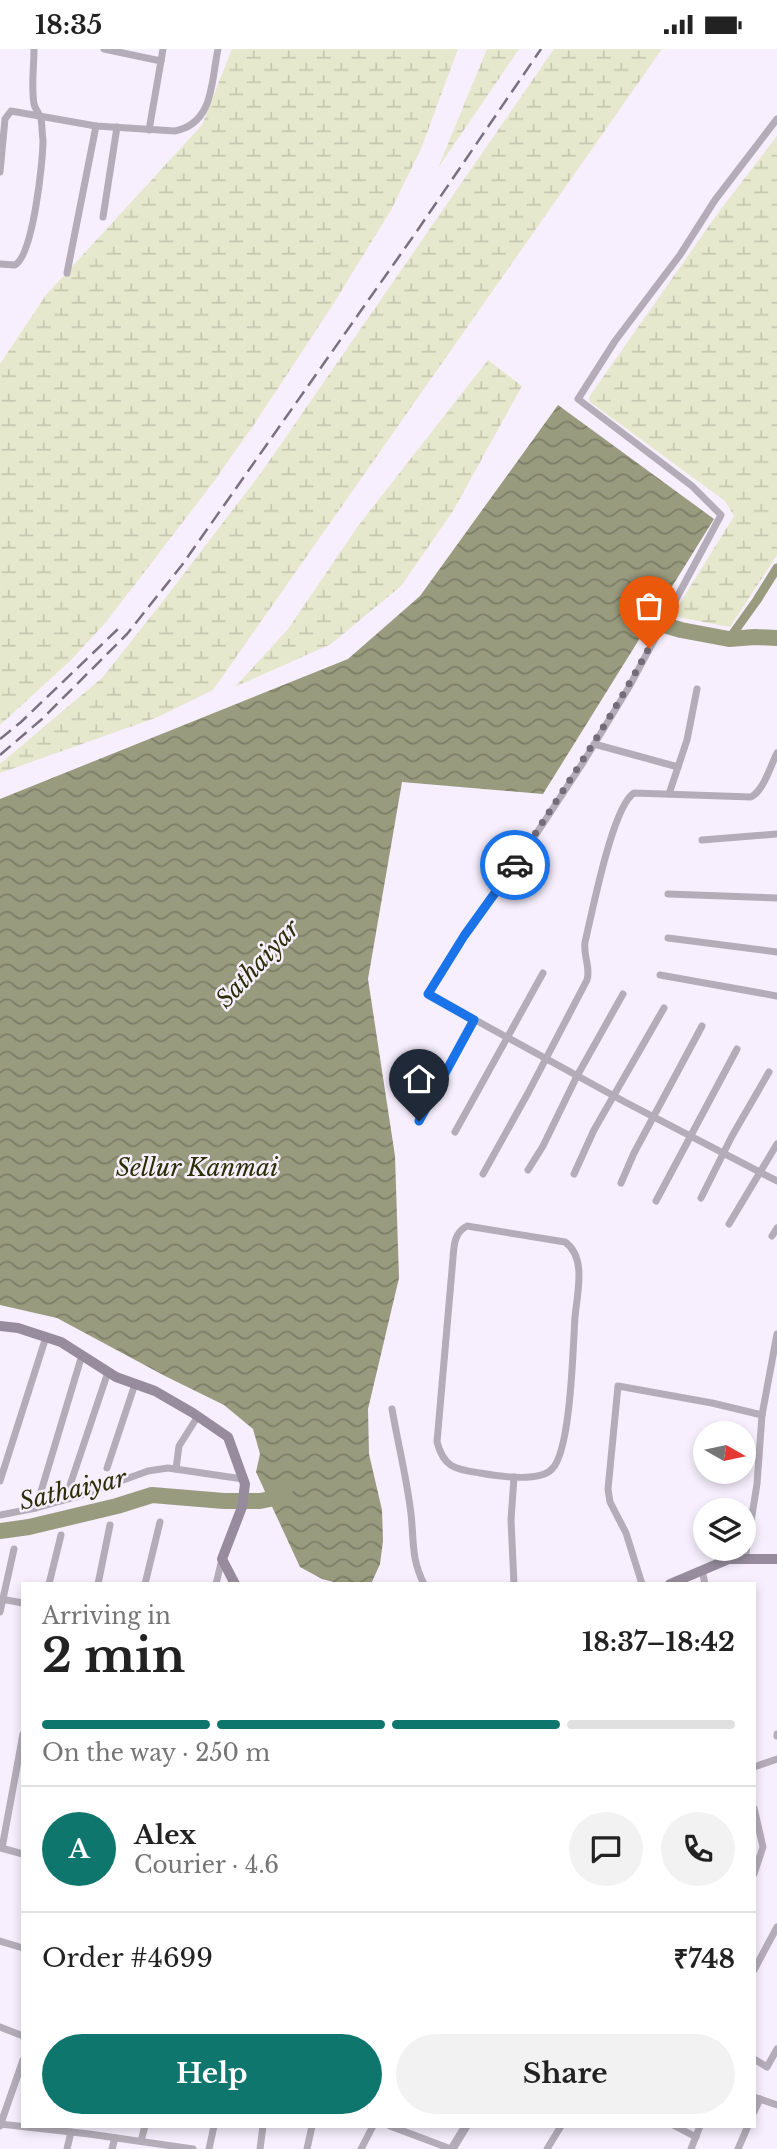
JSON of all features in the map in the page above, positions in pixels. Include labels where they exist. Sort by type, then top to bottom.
[{"type":"main road","points":[[0,1326],[18,1328],[61,1342],[108,1371],[155,1391],[228,1437],[244,1482],[242,1507],[222,1559],[234,1582]]},
{"type":"main road","points":[[756,1559],[777,1559]]},
{"type":"main road","points":[[675,1582],[724,1561]]},
{"type":"street","points":[[0,264],[15,265],[22,259],[35,215],[43,142],[40,115],[33,98],[34,49]]},
{"type":"street","points":[[104,49],[161,61]]},
{"type":"street","points":[[149,129],[163,49]]},
{"type":"street","points":[[0,172],[5,119],[11,111],[96,126],[175,131],[187,129],[198,121],[206,108],[218,49]]},
{"type":"street","points":[[777,119],[715,200],[680,255],[615,341],[578,399],[692,486],[721,515],[629,687],[508,877],[464,936],[428,994],[777,1181]]},
{"type":"street","points":[[67,273],[96,126]]},
{"type":"street","points":[[103,217],[117,127]]},
{"type":"street","points":[[669,794],[687,740],[697,689]]},
{"type":"street","points":[[594,744],[678,767]]},
{"type":"street","points":[[483,1174],[589,975],[584,952],[588,929],[604,863],[624,803],[634,793],[751,797],[756,795],[777,753]]},
{"type":"street","points":[[702,840],[777,834]]},
{"type":"street","points":[[668,894],[777,898]]},
{"type":"street","points":[[668,938],[777,952]]},
{"type":"street","points":[[455,1132],[543,973]]},
{"type":"street","points":[[660,975],[777,996]]},
{"type":"street","points":[[528,1171],[623,994]]},
{"type":"street","points":[[574,1174],[594,1130],[664,1008]]},
{"type":"street","points":[[419,1121],[474,1020]]},
{"type":"street","points":[[621,1184],[634,1153],[702,1026]]},
{"type":"street","points":[[656,1201],[737,1049]]},
{"type":"street","points":[[701,1198],[769,1072]]},
{"type":"street","points":[[729,1224],[777,1144]]},
{"type":"street","points":[[467,1226],[565,1242],[573,1247],[577,1257],[578,1279],[570,1384],[560,1458],[552,1470],[541,1475],[529,1478],[514,1477],[457,1469],[441,1456],[437,1442],[455,1241],[459,1230],[467,1226]]},
{"type":"street","points":[[772,1237],[777,1228]]},
{"type":"street","points":[[755,1498],[762,1415],[777,1333]]},
{"type":"street","points":[[0,1481],[46,1338]]},
{"type":"street","points":[[36,1508],[82,1355]]},
{"type":"street","points":[[68,1490],[108,1371]]},
{"type":"street","points":[[107,1468],[135,1384]]},
{"type":"street","points":[[641,1582],[626,1533],[610,1502],[608,1489],[618,1386],[762,1415]]},
{"type":"street","points":[[392,1409],[411,1513],[412,1548],[416,1568],[423,1582]]},
{"type":"street","points":[[176,1469],[180,1446],[198,1416]]},
{"type":"street","points":[[0,1515],[79,1496],[148,1471],[168,1468],[244,1482]]},
{"type":"street","points":[[513,1582],[511,1520],[514,1477]]},
{"type":"street","points":[[145,1582],[160,1522]]},
{"type":"street","points":[[98,1582],[110,1525]]},
{"type":"street","points":[[50,1582],[61,1535]]},
{"type":"street","points":[[0,1612],[14,1549]]},
{"type":"street","points":[[216,1582],[222,1559]]},
{"type":"street","points":[[702,1570],[705,1582]]},
{"type":"street","points":[[2,1599],[21,1603]]},
{"type":"street","points":[[21,1744],[1,1848],[21,1853]]},
{"type":"street","points":[[756,1766],[777,1759]]},
{"type":"street","points":[[756,1817],[763,1847],[756,1868]]},
{"type":"street","points":[[756,1966],[777,1927]]},
{"type":"street","points":[[0,1941],[21,1947]]},
{"type":"street","points":[[0,2027],[21,2035]]},
{"type":"street","points":[[756,2060],[767,2067],[776,2051]]},
{"type":"street","points":[[19,2084],[0,2125],[21,2127]]},
{"type":"street","points":[[757,2098],[777,2105]]},
{"type":"street","points":[[30,2128],[71,2132],[88,2130],[158,2147],[193,2149]]},
{"type":"street","points":[[141,2141],[144,2128]]},
{"type":"street","points":[[209,2149],[214,2128]]},
{"type":"street","points":[[260,2149],[263,2128]]},
{"type":"street","points":[[307,2149],[312,2128]]},
{"type":"street","points":[[361,2149],[372,2128]]},
{"type":"street","points":[[395,2128],[451,2149],[465,2128]]},
{"type":"street","points":[[547,2149],[560,2128]]},
{"type":"street","points":[[679,2128],[696,2137]]},
{"type":"street","points":[[691,2149],[699,2128]]},
{"type":"street","points":[[747,2128],[739,2147],[750,2149]]},
{"type":"street","points":[[67,2149],[71,2132]]},
{"type":"street","points":[[112,2149],[115,2138]]},
{"type":"green space","points":[[232,49],[458,49],[421,149],[391,210],[255,423],[212,484],[106,622],[70,661],[0,725],[0,364],[46,295],[202,125]]},
{"type":"green space","points":[[487,49],[519,49],[438,168]]},
{"type":"green space","points":[[554,49],[662,49],[213,690],[158,717],[0,773],[0,764],[103,677],[261,473]]},
{"type":"green space","points":[[777,136],[777,555],[730,627],[672,616],[734,516],[725,501],[590,402],[589,397],[718,213]]},
{"type":"green space","points":[[488,360],[522,386],[453,511],[401,586],[331,644],[235,687],[288,629],[358,526]]},
{"type":"water","name":"Sellur Kanmai","points":[[558,405],[714,519],[543,794],[402,782],[368,979],[395,1156],[399,1278],[368,1409],[369,1454],[382,1510],[383,1541],[380,1564],[372,1582],[333,1582],[300,1567],[256,1472],[260,1454],[253,1429],[224,1405],[57,1318],[0,1305],[0,799],[348,659],[420,596]]},
{"type":"waterway","points":[[729,639],[777,568]]},
{"type":"waterway","name":"Sathaiyar","points":[[630,615],[681,630],[729,639],[777,638]]},
{"type":"waterway","name":"Sathaiyar","points":[[0,1531],[29,1527],[152,1495],[260,1501],[270,1499],[286,1487]]},
{"type":"railway","points":[[0,755],[42,719],[127,634],[182,565],[417,231],[541,49]]},
{"type":"railway","points":[[0,739],[118,629]]},
{"type":"way so far","points":[[515,865],[584,761],[629,687],[649,648]]},
{"type":"route","points":[[419,1121],[474,1020],[428,994],[464,936],[515,865]]}]
